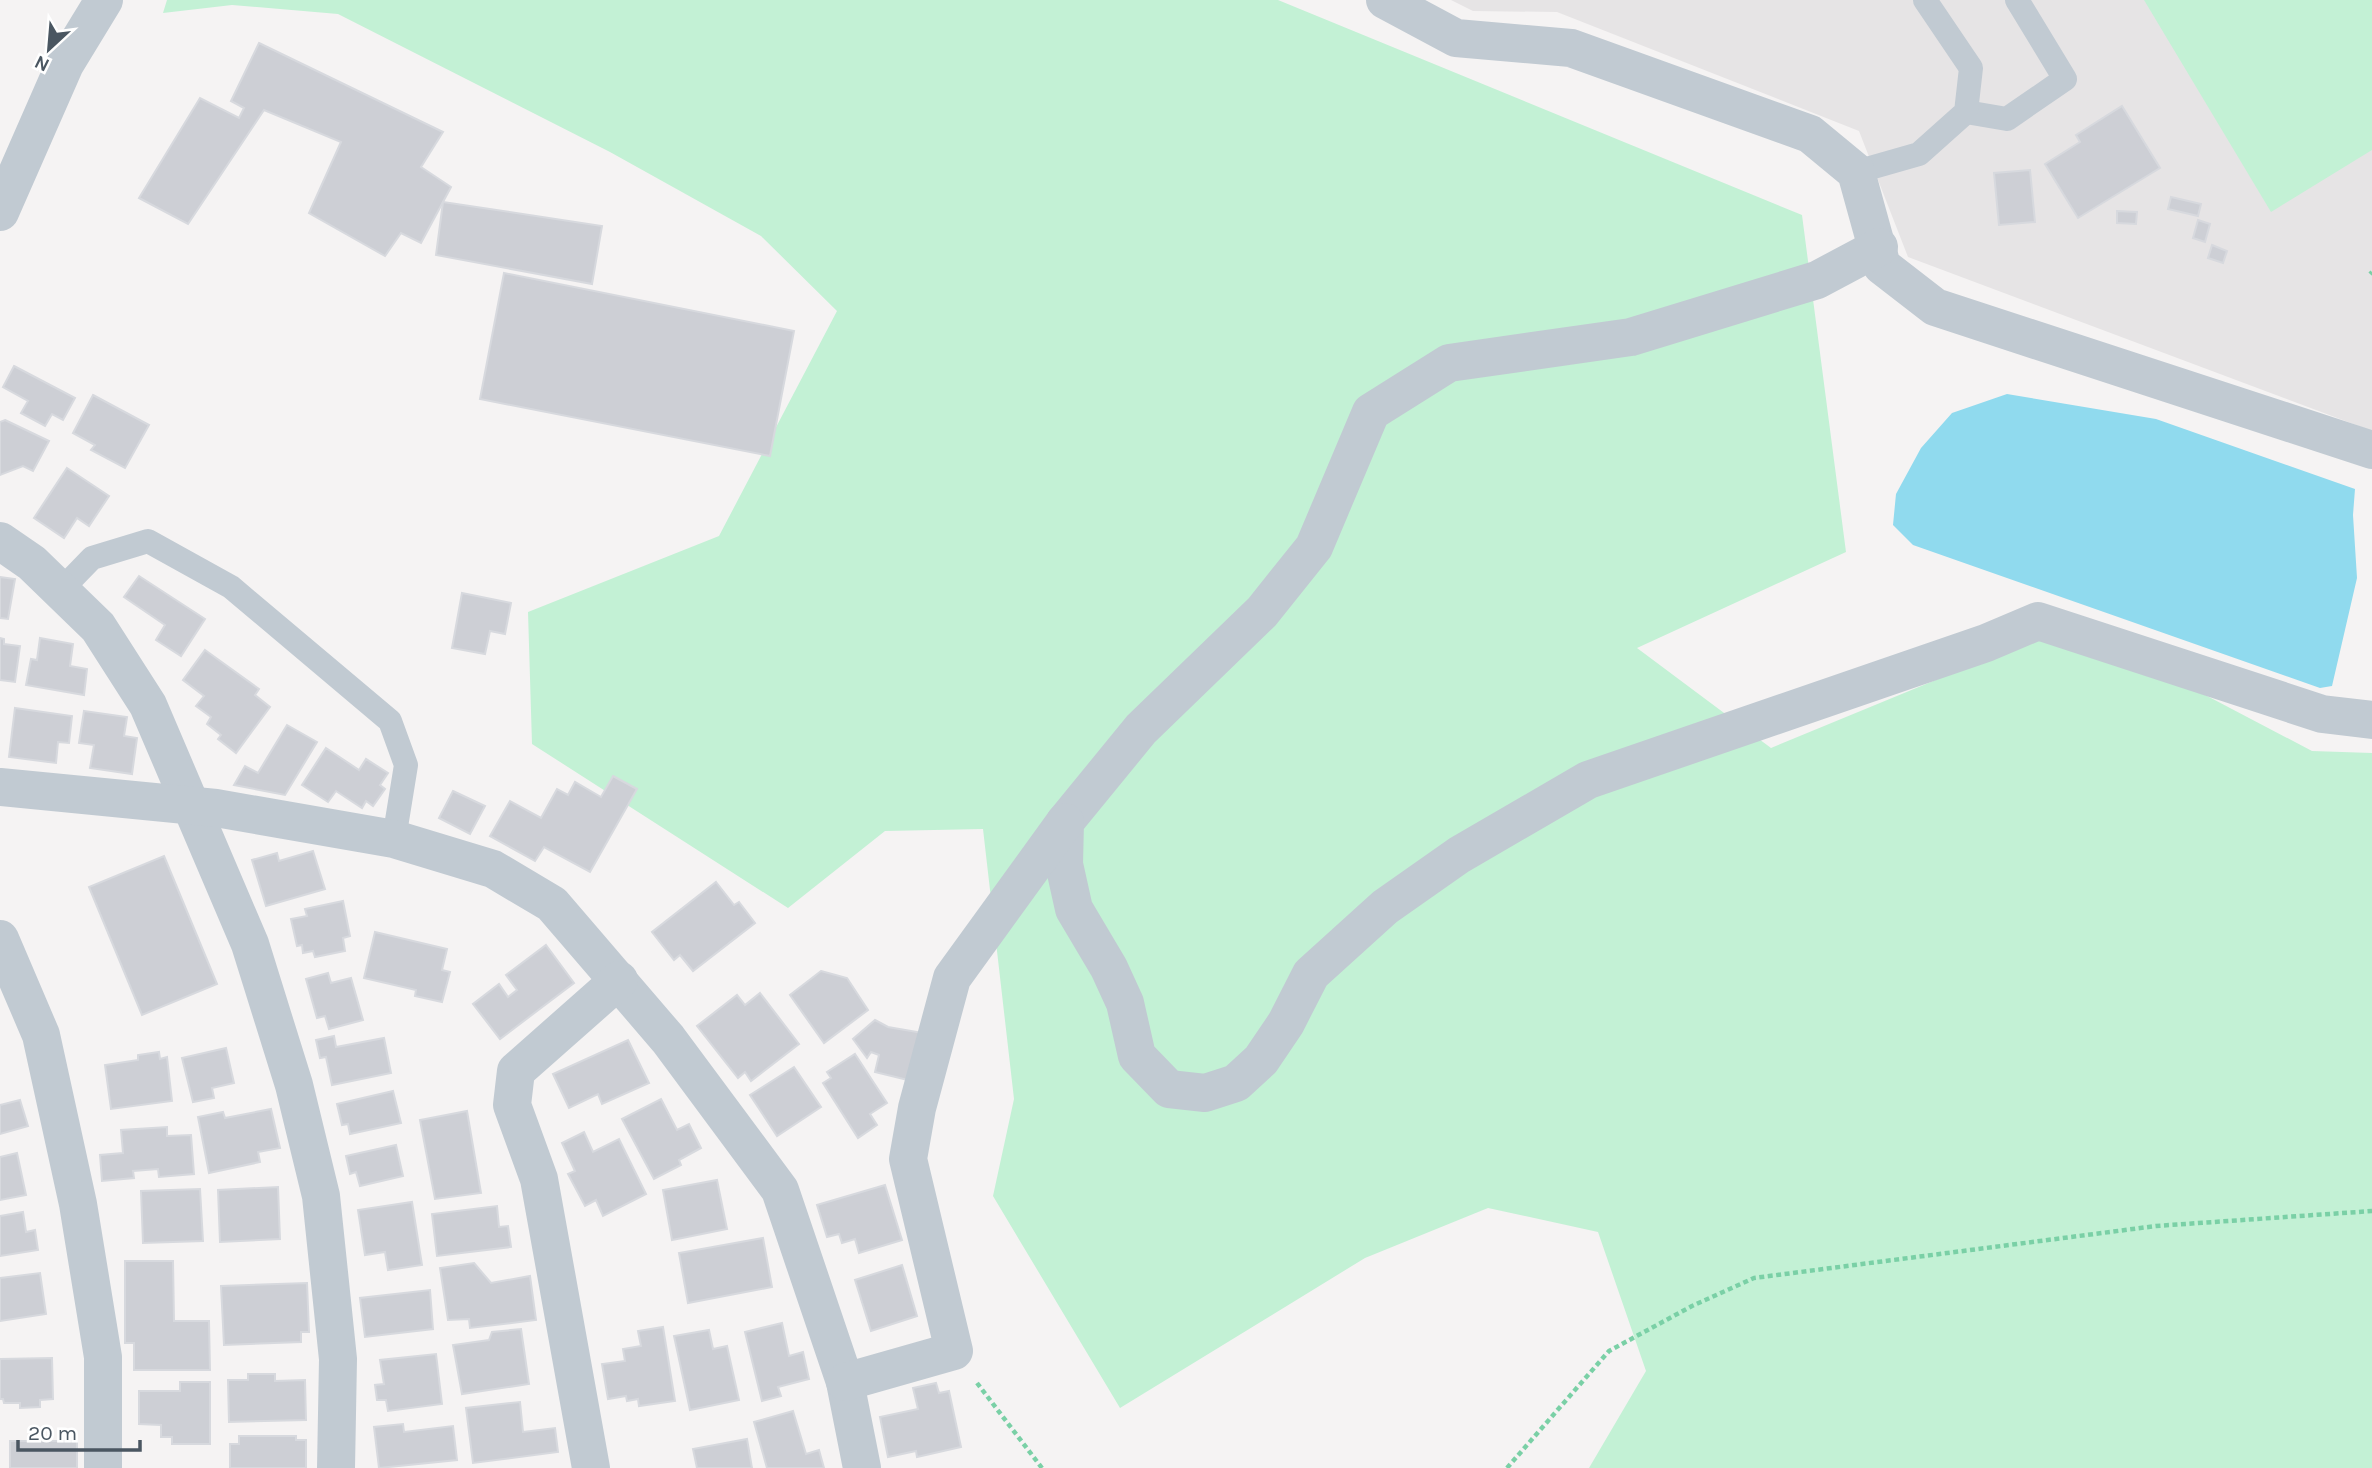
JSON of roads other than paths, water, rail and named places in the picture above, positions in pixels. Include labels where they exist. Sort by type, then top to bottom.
[{"type":"street","points":[[0,212],[65,64],[104,0]]},
{"type":"street","points":[[1397,1],[1457,38],[1571,48],[1810,134],[1856,172],[1879,247],[1882,266],[1934,307],[2372,450]]},
{"type":"street","points":[[845,1382],[954,1352],[908,1159],[917,1108],[952,978],[1065,822],[1141,729],[1262,612],[1314,547],[1371,412],[1448,363],[1631,337],[1817,280],[1879,247]]},
{"type":"street","points":[[0,541],[32,563],[98,627],[148,705],[250,944],[294,1085],[321,1196],[338,1359],[336,1468]]},
{"type":"street","points":[[1065,822],[1064,864],[1074,909],[1110,968],[1125,1003],[1137,1056],[1169,1089],[1205,1093],[1236,1083],[1261,1060],[1286,1023],[1311,974],[1385,907],[1458,855],[1576,787],[1923,662],[1986,643],[2038,621],[2322,714],[2372,720]]},
{"type":"street","points":[[0,787],[216,808],[394,839],[493,869],[552,904],[668,1039],[780,1191],[845,1382],[862,1468]]},
{"type":"street","points":[[0,939],[41,1035],[78,1204],[103,1357],[103,1468]]},
{"type":"street","points":[[591,1468],[539,1179],[512,1105],[516,1072],[619,980]]},
{"type":"lane","points":[[1856,172],[1919,154],[1966,113],[1971,68],[1925,0]]},
{"type":"lane","points":[[1966,113],[2007,119],[2065,79],[2017,0]]},
{"type":"lane","points":[[60,591],[92,558],[148,541],[231,587],[390,721],[406,765],[394,839]]},
{"type":"water","points":[[2007,394],[2156,419],[2355,489],[2353,515],[2357,578],[2332,686],[2320,688],[1913,545],[1893,525],[1896,494],[1921,448],[1952,413]]}]
